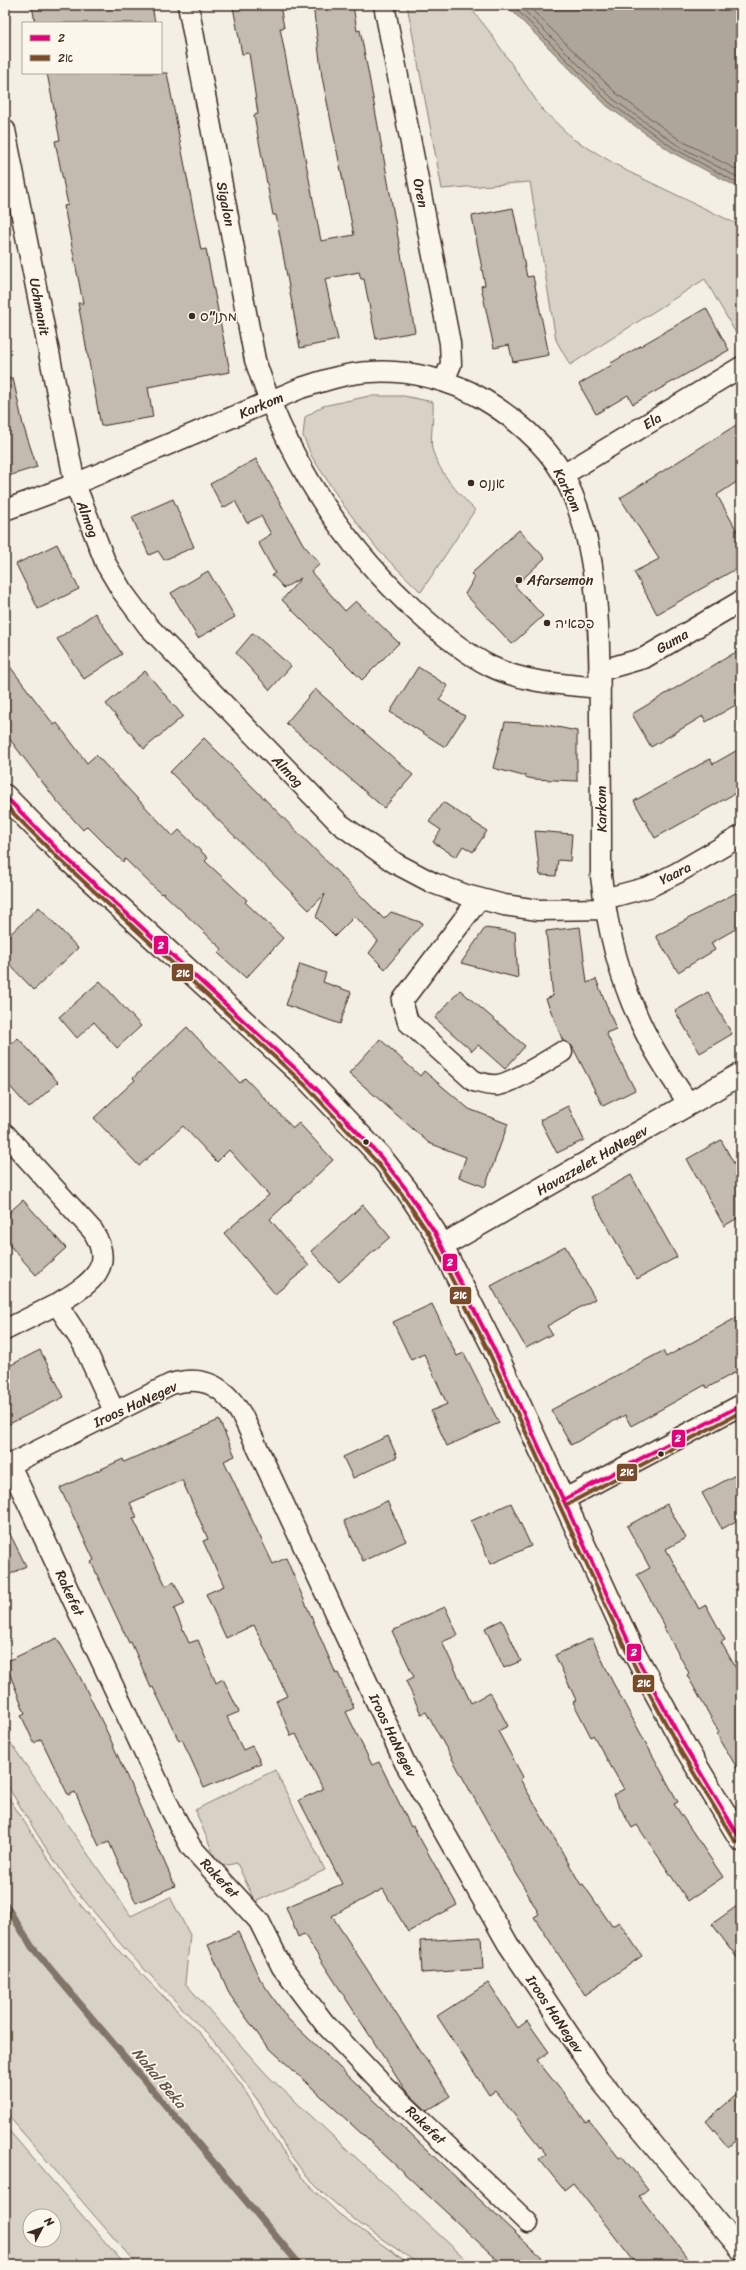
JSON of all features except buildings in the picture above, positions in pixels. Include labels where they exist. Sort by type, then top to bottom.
[{"type":"street","name":"Sigalon","points":[[188,5],[255,360],[269,402]]},
{"type":"street","name":"Oren","points":[[384,5],[450,343],[451,364],[444,381]]},
{"type":"street","name":"Uchmanit","points":[[5,130],[75,484]]},
{"type":"street","name":"Ela","points":[[563,476],[741,367]]},
{"type":"street","name":"Karkom","points":[[5,510],[75,484],[269,402],[335,377],[370,372],[408,374],[444,381],[474,394],[505,412],[539,444],[563,476],[578,506],[590,555],[600,679],[601,876],[613,948],[640,1024],[688,1103]]},
{"type":"street","points":[[269,402],[307,478],[349,540],[404,600],[433,626],[490,666],[518,677],[547,682],[600,679]]},
{"type":"street","name":"Almog","points":[[75,484],[91,530],[106,564],[118,584],[148,626],[340,824],[395,863],[433,883],[479,899],[504,905],[538,910],[605,904]]},
{"type":"street","name":"Guma","points":[[600,679],[644,658],[741,602]]},
{"type":"street","points":[[5,796],[61,853],[309,1081],[349,1121],[380,1156],[406,1189],[442,1246],[492,1347],[631,1647],[685,1747],[741,1840]]},
{"type":"street","name":"Yaara","points":[[605,904],[677,873],[741,836]]},
{"type":"street","points":[[479,899],[402,1001],[408,1022],[474,1081],[486,1084],[504,1083],[562,1052]]},
{"type":"street","name":"Havazzelet HaNegev","points":[[442,1246],[647,1129],[688,1103],[741,1074]]},
{"type":"street","points":[[5,1134],[92,1231],[102,1250],[101,1266],[83,1286],[57,1304],[5,1330]]},
{"type":"street","points":[[57,1304],[83,1344],[115,1413]]},
{"type":"street","name":"Iroos HaNegev","points":[[8,1466],[171,1384],[188,1381],[205,1382],[222,1390],[236,1406],[405,1763],[508,1944],[599,2079],[741,2250]]},
{"type":"street","points":[[563,1500],[741,1405]]},
{"type":"street","name":"Rakefet","points":[[8,1466],[168,1802],[191,1846],[259,1921],[274,1952],[292,1982],[330,2029],[379,2081],[528,2223]]},
{"type":"shaded area","points":[[407,5],[468,5],[489,31],[542,109],[573,139],[627,171],[741,226],[741,342],[705,279],[570,365],[556,340],[530,182],[442,189]]},
{"type":"shaded area","points":[[369,396],[404,396],[433,402],[432,449],[435,458],[450,482],[475,510],[421,592],[379,551],[344,506],[312,457],[303,436],[305,417],[323,406]]},
{"type":"shaded area","points":[[5,1735],[131,1916],[170,1897],[190,1935],[185,1983],[268,2076],[472,2265],[420,2265],[360,2224],[324,2194],[307,2177],[288,2152],[259,2102],[231,2063],[211,2038],[124,1948],[73,1887],[47,1850],[5,1782]]},
{"type":"shaded area","points":[[275,1770],[325,1870],[255,1902],[237,1863],[219,1867],[195,1810]]},
{"type":"shaded area","points":[[5,1792],[69,1891],[120,1952],[207,2041],[241,2084],[272,2136],[304,2180],[339,2214],[411,2265],[137,2265],[5,2112]]},
{"type":"shaded area","points":[[5,2126],[125,2265],[5,2265]]},
{"type":"water","points":[[506,5],[741,5],[741,189],[673,153],[607,106]]},
{"type":"waterway","name":"Nahal Beka","points":[[5,1904],[32,1947],[300,2265]]},
{"type":"transit line","name":"2","points":[[5,796],[61,853],[309,1081],[380,1156],[406,1189],[434,1231],[493,1347],[631,1647],[685,1747],[741,1840]]},
{"type":"transit line","name":"2א","points":[[5,805],[57,857],[305,1085],[375,1160],[401,1193],[429,1234],[488,1350],[626,1650],[680,1750],[736,1843]]},
{"type":"transit line","name":"2","points":[[563,1500],[741,1405]]},
{"type":"transit line","name":"2א","points":[[566,1505],[741,1412]]},
{"type":"place","name":"מתנ\"ס","points":[[192,316]]},
{"type":"place","name":"אננס","points":[[471,483]]},
{"type":"place","name":"Afarsemon","points":[[519,580]]},
{"type":"place","name":"פפאיה","points":[[547,623]]}]
